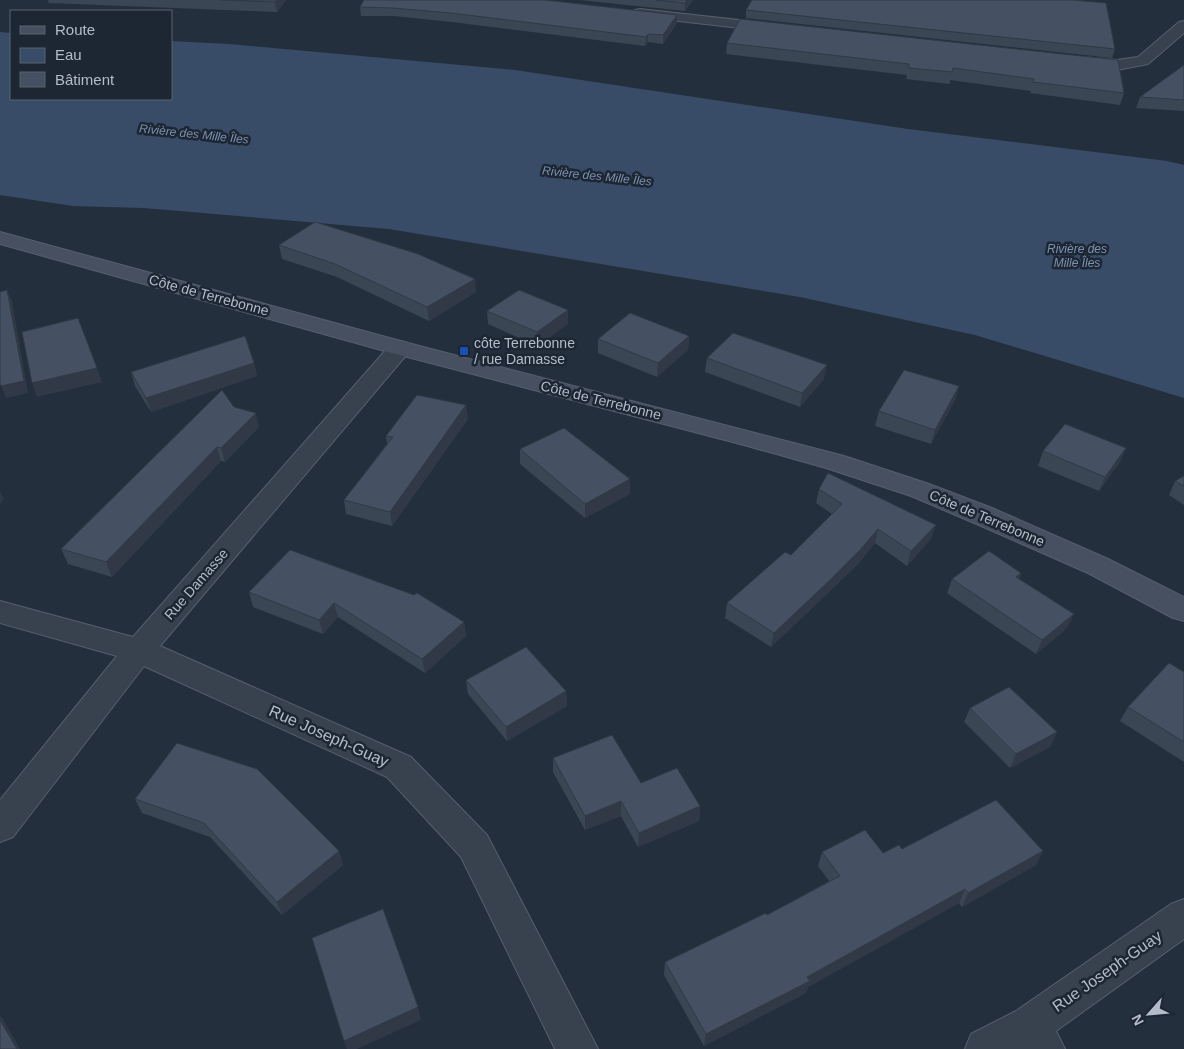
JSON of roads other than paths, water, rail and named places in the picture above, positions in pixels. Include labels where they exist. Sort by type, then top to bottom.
[{"type":"main road","name":"Côte de Terrebonne","points":[[0,238],[400,348],[773,444],[889,480],[951,502],[1013,528],[1098,566],[1184,610]]},
{"type":"street","points":[[628,12],[792,30]]},
{"type":"street","points":[[1071,61],[1131,64],[1148,59],[1184,25]]},
{"type":"street","name":"Rue Damasse","points":[[0,826],[139,650],[400,348]]},
{"type":"street","name":"Rue Joseph-Guay","points":[[0,612],[139,650],[399,767],[474,846],[577,1049]]},
{"type":"street","name":"Rue Joseph-Guay","points":[[986,1049],[1037,1037],[1184,917]]},
{"type":"water","name":"Rivière des Mille Îles","points":[[0,32],[10,33],[10,100],[172,100],[172,41],[229,44],[515,70],[908,129],[1167,161],[1184,165],[1184,398],[975,335],[800,297],[389,229],[144,208],[73,206],[0,195]]},
{"type":"place","name":"côte Terrebonne / rue Damasse","points":[[464,351]]}]
